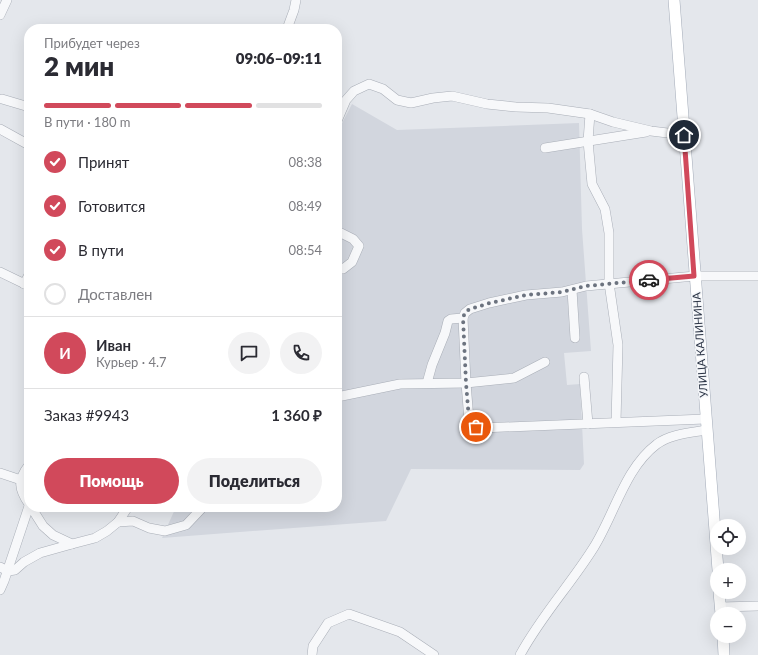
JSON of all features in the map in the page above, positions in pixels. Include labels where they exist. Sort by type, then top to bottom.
[{"type":"main road","name":"УЛИЦА КАЛИНИНА","points":[[672,2],[684,135],[717,563]]},
{"type":"main road","points":[[723,643],[724,655]]},
{"type":"street","points":[[0,15],[7,0]]},
{"type":"street","points":[[288,24],[294,10],[296,0]]},
{"type":"street","points":[[342,109],[346,100],[354,91],[369,84],[383,89],[397,100],[411,103],[433,98],[452,96],[487,104],[548,108],[590,114],[613,122],[651,131],[684,135]]},
{"type":"street","points":[[2,99],[24,106]]},
{"type":"street","points":[[590,114],[588,142],[592,184],[605,209],[610,233],[609,283],[618,345],[616,422]]},
{"type":"street","points":[[0,129],[24,142]]},
{"type":"street","points":[[545,148],[651,131]]},
{"type":"street","points":[[342,233],[352,238],[359,246],[352,262],[342,268]]},
{"type":"street","points":[[0,272],[24,284]]},
{"type":"street","points":[[706,424],[616,422],[476,427],[469,420],[463,318],[465,312],[490,303],[526,295],[562,292],[586,286],[609,283],[694,276],[758,276]]},
{"type":"street","points":[[572,290],[575,338]]},
{"type":"street","points":[[427,383],[448,321],[451,318],[463,318]]},
{"type":"street","points":[[342,396],[400,384],[466,383],[514,378],[545,362]]},
{"type":"street","points":[[584,377],[588,424]]},
{"type":"street","points":[[520,655],[541,621],[594,547],[612,514],[632,471],[640,460],[658,444],[674,436],[706,424]]},
{"type":"street","points":[[0,473],[21,480]]},
{"type":"street","points":[[24,473],[21,480],[20,490],[24,496]]},
{"type":"street","points":[[0,590],[4,569],[27,512]]},
{"type":"street","points":[[34,512],[43,526],[53,535],[72,544]]},
{"type":"street","points":[[4,569],[15,570],[24,562],[40,553],[95,538],[118,522],[125,512]]},
{"type":"street","points":[[118,522],[132,521],[149,528],[165,531],[186,525],[198,512]]},
{"type":"street","points":[[746,607],[758,606]]},
{"type":"street","points":[[312,655],[313,646],[328,623],[349,614],[400,632],[434,655]]},
{"type":"shaded area","points":[[352,104],[397,130],[579,123],[582,229],[591,351],[564,353],[567,385],[580,384],[584,464],[580,470],[411,469],[386,521],[162,538],[174,512],[342,512],[342,123]]},
{"type":"way so far","points":[[476,427],[469,420],[463,318],[465,312],[490,303],[526,295],[562,292],[586,286],[649,280]]},
{"type":"route","points":[[649,280],[694,276],[684,135]]}]
